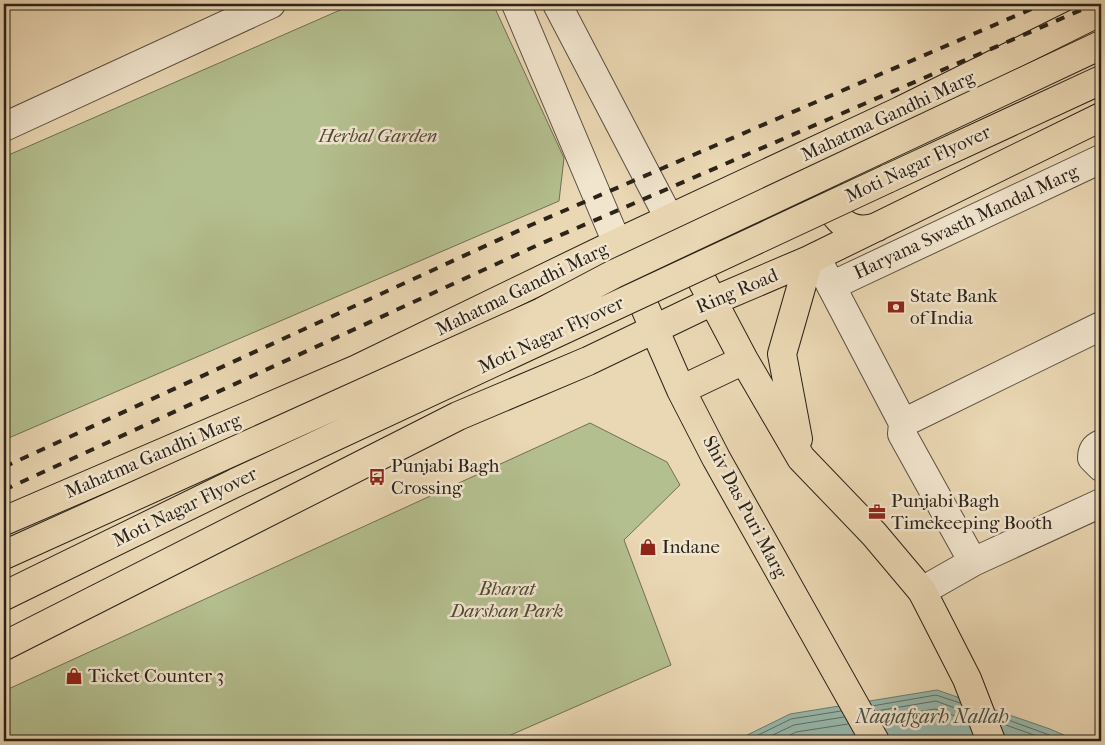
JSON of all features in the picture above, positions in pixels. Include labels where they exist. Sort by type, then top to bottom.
[{"type":"main road","name":"Mahatma Gandhi Marg","points":[[4,521],[387,354],[622,255],[669,218],[840,139],[1035,46],[1101,12]]},
{"type":"main road","points":[[4,555],[542,312],[614,274],[1101,45]]},
{"type":"main road","name":"Moti Nagar Flyover","points":[[4,596],[246,478],[1101,80]]},
{"type":"main road","name":"Ring Road","points":[[4,646],[458,416],[588,361],[655,327],[812,259],[1101,117]]},
{"type":"main road","points":[[840,139],[829,169],[827,182],[827,196],[833,212],[838,220],[852,229],[861,231],[878,227]]},
{"type":"main road","points":[[669,218],[744,360],[801,458],[874,534],[922,591],[967,679],[991,741]]},
{"type":"main road","name":"Shiv Das Puri Marg","points":[[622,255],[681,390],[716,458],[854,707],[875,741]]},
{"type":"main road","points":[[801,458],[782,354],[812,259]]},
{"type":"main road","points":[[387,354],[434,348],[459,356],[471,375],[474,394],[466,411],[458,416]]},
{"type":"main road","points":[[681,390],[744,360]]},
{"type":"street","points":[[4,127],[271,4]]},
{"type":"street","points":[[516,4],[622,255]]},
{"type":"street","points":[[557,4],[669,218]]},
{"type":"street","name":"Haryana Swasth Mandal Marg","points":[[831,286],[1101,159]]},
{"type":"street","points":[[812,259],[831,286],[904,423],[902,434],[973,562]]},
{"type":"street","points":[[904,423],[1101,326]]},
{"type":"street","points":[[922,591],[973,562],[1101,503]]},
{"type":"green space","name":"Herbal Garden","points":[[354,4],[493,4],[564,158],[559,201],[4,440],[4,157]]},
{"type":"green space","name":"Bharat Darshan Park","points":[[590,423],[667,462],[680,485],[624,540],[671,665],[497,741],[4,741],[4,691]]},
{"type":"water","name":"Naajafgarh Nallah","points":[[937,690],[1050,729],[1078,741],[735,741],[790,714]]},
{"type":"railway","points":[[4,467],[531,225],[1043,4]]},
{"type":"railway","points":[[4,490],[540,244],[1095,4]]},
{"type":"place","name":"State Bank of India","points":[[896,307]]},
{"type":"place","name":"Punjabi Bagh Crossing","points":[[377,477]]},
{"type":"place","name":"Punjabi Bagh Timekeeping Booth","points":[[877,512]]},
{"type":"place","name":"Indane","points":[[648,547]]},
{"type":"place","name":"Ticket Counter 3","points":[[74,676]]}]
